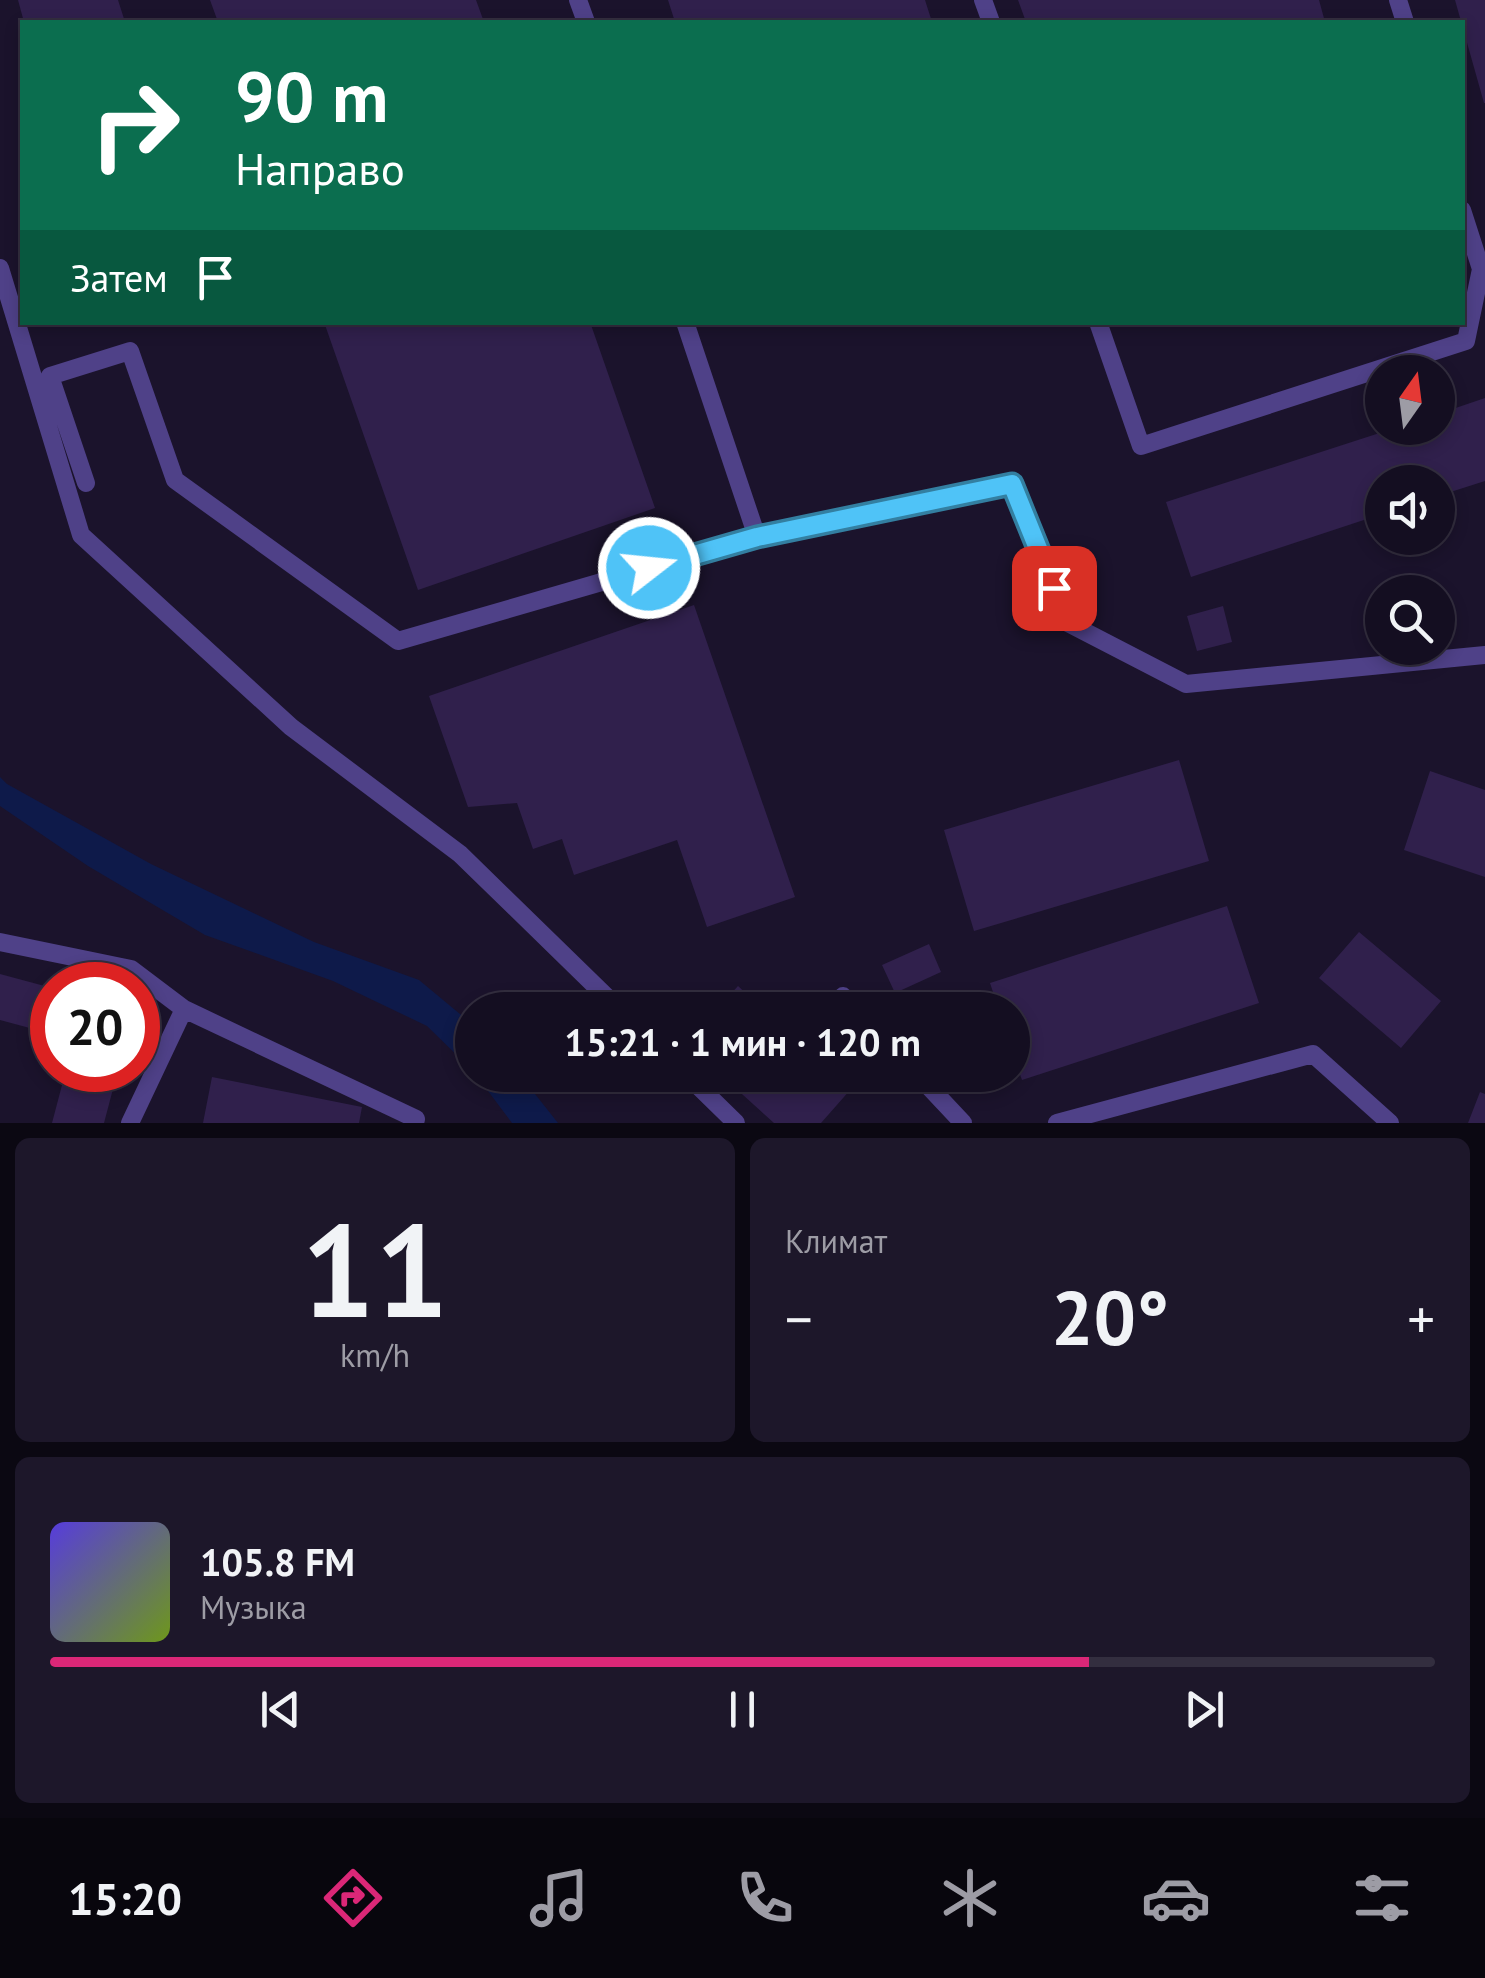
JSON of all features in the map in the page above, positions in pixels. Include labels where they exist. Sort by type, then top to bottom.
[{"type":"lane","points":[[1099,325],[1141,446],[1466,341],[1483,269],[1465,218]]},
{"type":"lane","points":[[0,268],[81,536],[290,727],[460,854],[602,992]]},
{"type":"lane","points":[[687,325],[757,537]]},
{"type":"lane","points":[[86,483],[50,376],[130,350],[175,480],[398,641],[757,537],[1012,484],[1068,623],[1186,684],[1485,656]]},
{"type":"lane","points":[[0,942],[132,969],[184,1009],[416,1119],[415,1123]]},
{"type":"lane","points":[[130,1123],[184,1009]]},
{"type":"lane","points":[[1057,1123],[1314,1054],[1390,1123]]},
{"type":"lane","points":[[704,1092],[736,1123]]},
{"type":"lane","points":[[934,1092],[963,1123]]},
{"type":"water","points":[[0,777],[151,864],[314,942],[419,980],[455,1010],[455,1053],[427,1026],[333,981],[205,935],[88,866],[0,806]]},
{"type":"water","points":[[489,1092],[533,1092],[558,1123],[512,1123]]},
{"type":"building","points":[[18,0],[118,0],[124,20],[23,20]]},
{"type":"building","points":[[210,0],[476,0],[483,20],[217,20]]},
{"type":"building","points":[[668,0],[925,0],[931,20],[674,20]]},
{"type":"building","points":[[1018,0],[1319,0],[1324,20],[1025,20]]},
{"type":"building","points":[[1455,0],[1485,0],[1485,103],[1465,36],[1465,20],[1461,20]]},
{"type":"building","points":[[325,325],[591,325],[655,508],[418,590]]},
{"type":"building","points":[[1485,398],[1485,481],[1455,491],[1455,465],[1365,465],[1365,520],[1191,577],[1166,502],[1365,438],[1365,445],[1455,445],[1455,408]]},
{"type":"building","points":[[694,605],[795,897],[707,927],[677,840],[574,875],[562,839],[533,849],[517,803],[468,807],[429,696]]},
{"type":"building","points":[[1223,606],[1232,642],[1197,651],[1187,616]]},
{"type":"building","points":[[1179,760],[1209,861],[974,931],[944,830]]},
{"type":"building","points":[[1430,771],[1485,790],[1485,877],[1404,850]]},
{"type":"building","points":[[1227,906],[1259,1003],[1030,1077],[1030,992],[993,992],[990,983]]},
{"type":"building","points":[[1359,932],[1441,1001],[1401,1048],[1319,978]]},
{"type":"building","points":[[929,944],[941,972],[895,992],[882,965]]},
{"type":"building","points":[[0,974],[30,982],[30,1028],[0,1020]]},
{"type":"building","points":[[212,1077],[362,1107],[359,1123],[203,1123]]},
{"type":"building","points":[[60,1092],[112,1092],[104,1123],[52,1123]]},
{"type":"building","points":[[740,1092],[848,1092],[821,1123],[774,1123]]},
{"type":"building","points":[[1480,1092],[1485,1094],[1485,1123],[1468,1123]]},
{"type":"route","points":[[649,568],[757,537],[1012,484],[1054,588]]}]
